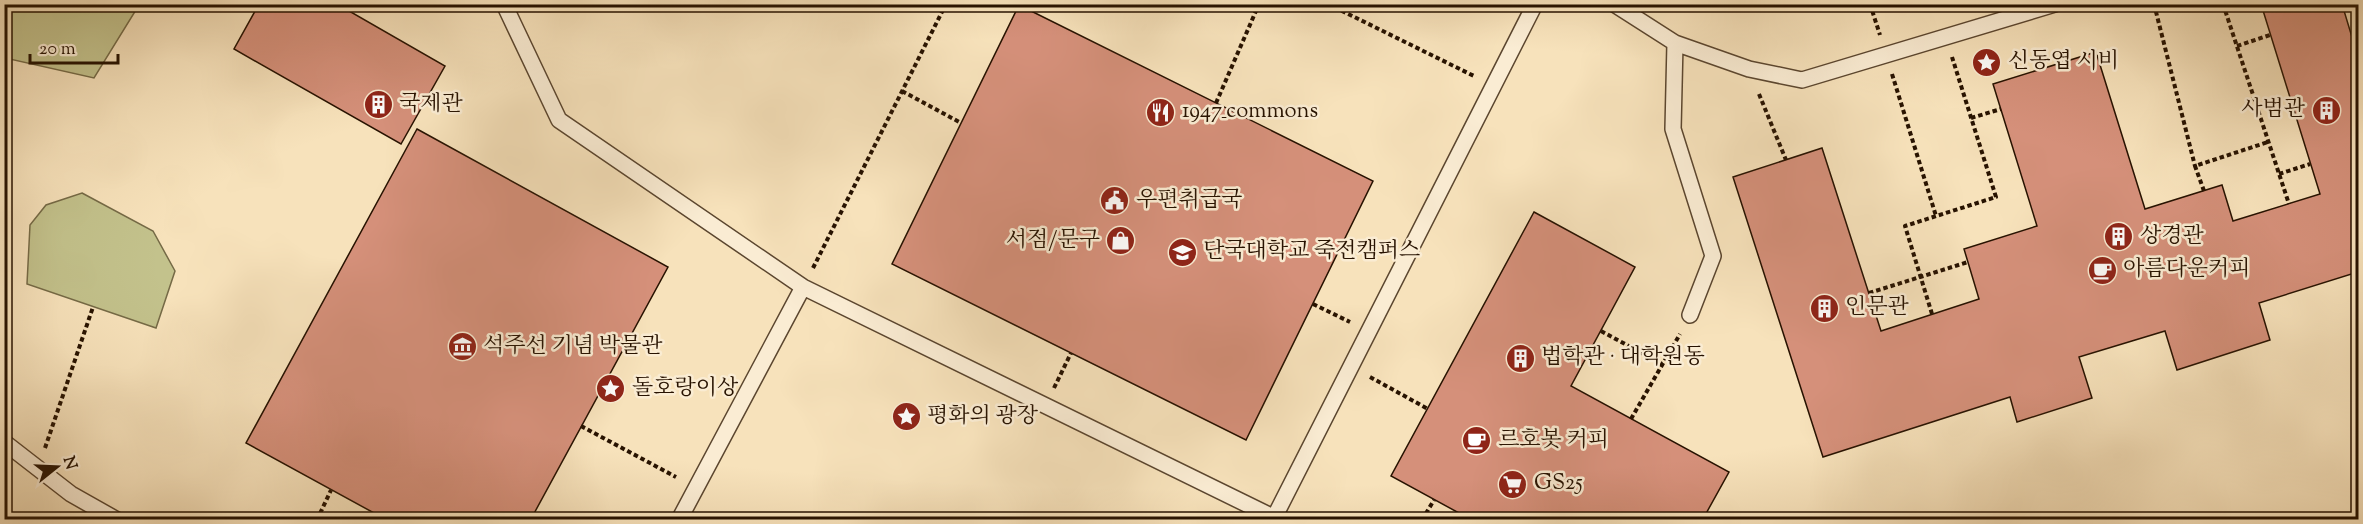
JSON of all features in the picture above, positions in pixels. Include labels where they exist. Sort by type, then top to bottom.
[{"type":"lane","points":[[504,4],[559,120],[803,287],[1276,519],[1535,4]]},
{"type":"lane","points":[[1614,4],[1675,44],[1749,69],[1802,80],[2055,4]]},
{"type":"lane","points":[[1675,44],[1673,129],[1713,256],[1690,315]]},
{"type":"lane","points":[[679,519],[803,287]]},
{"type":"lane","points":[[4,442],[71,494],[117,519]]},
{"type":"path","points":[[803,287],[946,4]]},
{"type":"path","points":[[1216,103],[1259,4]]},
{"type":"path","points":[[1328,4],[1494,86]]},
{"type":"path","points":[[1870,4],[1936,216]]},
{"type":"path","points":[[2154,4],[2195,166],[2204,191]]},
{"type":"path","points":[[2223,4],[2289,204]]},
{"type":"path","points":[[2237,46],[2270,35]]},
{"type":"path","points":[[1932,314],[1905,226],[1996,197],[1946,37]]},
{"type":"path","points":[[1749,69],[1786,160]]},
{"type":"path","points":[[902,91],[961,123]]},
{"type":"path","points":[[1971,118],[2001,109]]},
{"type":"path","points":[[2195,166],[2268,142]]},
{"type":"path","points":[[2279,174],[2310,164]]},
{"type":"path","points":[[1869,293],[1968,262]]},
{"type":"path","points":[[1313,304],[1369,331]]},
{"type":"path","points":[[38,469],[93,307]]},
{"type":"path","points":[[1631,419],[1690,315]]},
{"type":"path","points":[[1601,331],[1662,364]]},
{"type":"path","points":[[1046,406],[1071,353]]},
{"type":"path","points":[[1351,367],[1428,409]]},
{"type":"path","points":[[582,426],[696,488]]},
{"type":"path","points":[[317,519],[331,490]]},
{"type":"path","points":[[1422,519],[1434,500]]},
{"type":"shaded area","points":[[5,4],[139,5],[94,78],[5,58]]},
{"type":"shaded area","points":[[82,193],[153,231],[175,271],[156,328],[27,284],[30,225],[46,205]]},
{"type":"building","name":"국제관","points":[[259,4],[337,4],[445,66],[401,144],[234,49]]},
{"type":"building","points":[[2261,4],[2342,4],[2358,57],[2358,272],[2259,303],[2270,340],[2177,370],[2165,331],[2079,357],[2092,398],[2017,422],[2010,397],[1823,457],[1733,177],[1822,148],[1881,331],[1979,299],[1964,249],[2037,226],[1993,84],[2096,52],[2145,209],[2222,185],[2233,221],[2320,194]]},
{"type":"building","points":[[1019,5],[1373,181],[1246,440],[892,264]]},
{"type":"building","name":"석주선 기념 박물관","points":[[417,129],[668,267],[531,519],[385,519],[246,443]]},
{"type":"building","name":"법학관 · 대학원동","points":[[1534,212],[1635,267],[1571,386],[1729,472],[1703,519],[1470,519],[1391,476]]},
{"type":"place","name":"신동엽 시비","points":[[1987,62]]},
{"type":"place","name":"국제관","points":[[378,105]]},
{"type":"place","name":"사범관","points":[[2326,110]]},
{"type":"place","name":"1947_commons","points":[[1161,112]]},
{"type":"place","name":"우편취급국","points":[[1115,201]]},
{"type":"place","name":"상경관","points":[[2119,237]]},
{"type":"place","name":"서점/문구","points":[[1121,241]]},
{"type":"place","name":"단국대학교 죽전캠퍼스","points":[[1182,252]]},
{"type":"place","name":"아름다운커피","points":[[2102,270]]},
{"type":"place","name":"인문관","points":[[1824,308]]},
{"type":"place","name":"석주선 기념 박물관","points":[[462,347]]},
{"type":"place","name":"법학관 · 대학원동","points":[[1520,358]]},
{"type":"place","name":"돌호랑이상","points":[[611,389]]},
{"type":"place","name":"평화의 광장","points":[[906,417]]},
{"type":"place","name":"르호봇 커피","points":[[1477,441]]},
{"type":"place","name":"GS25","points":[[1513,484]]}]
